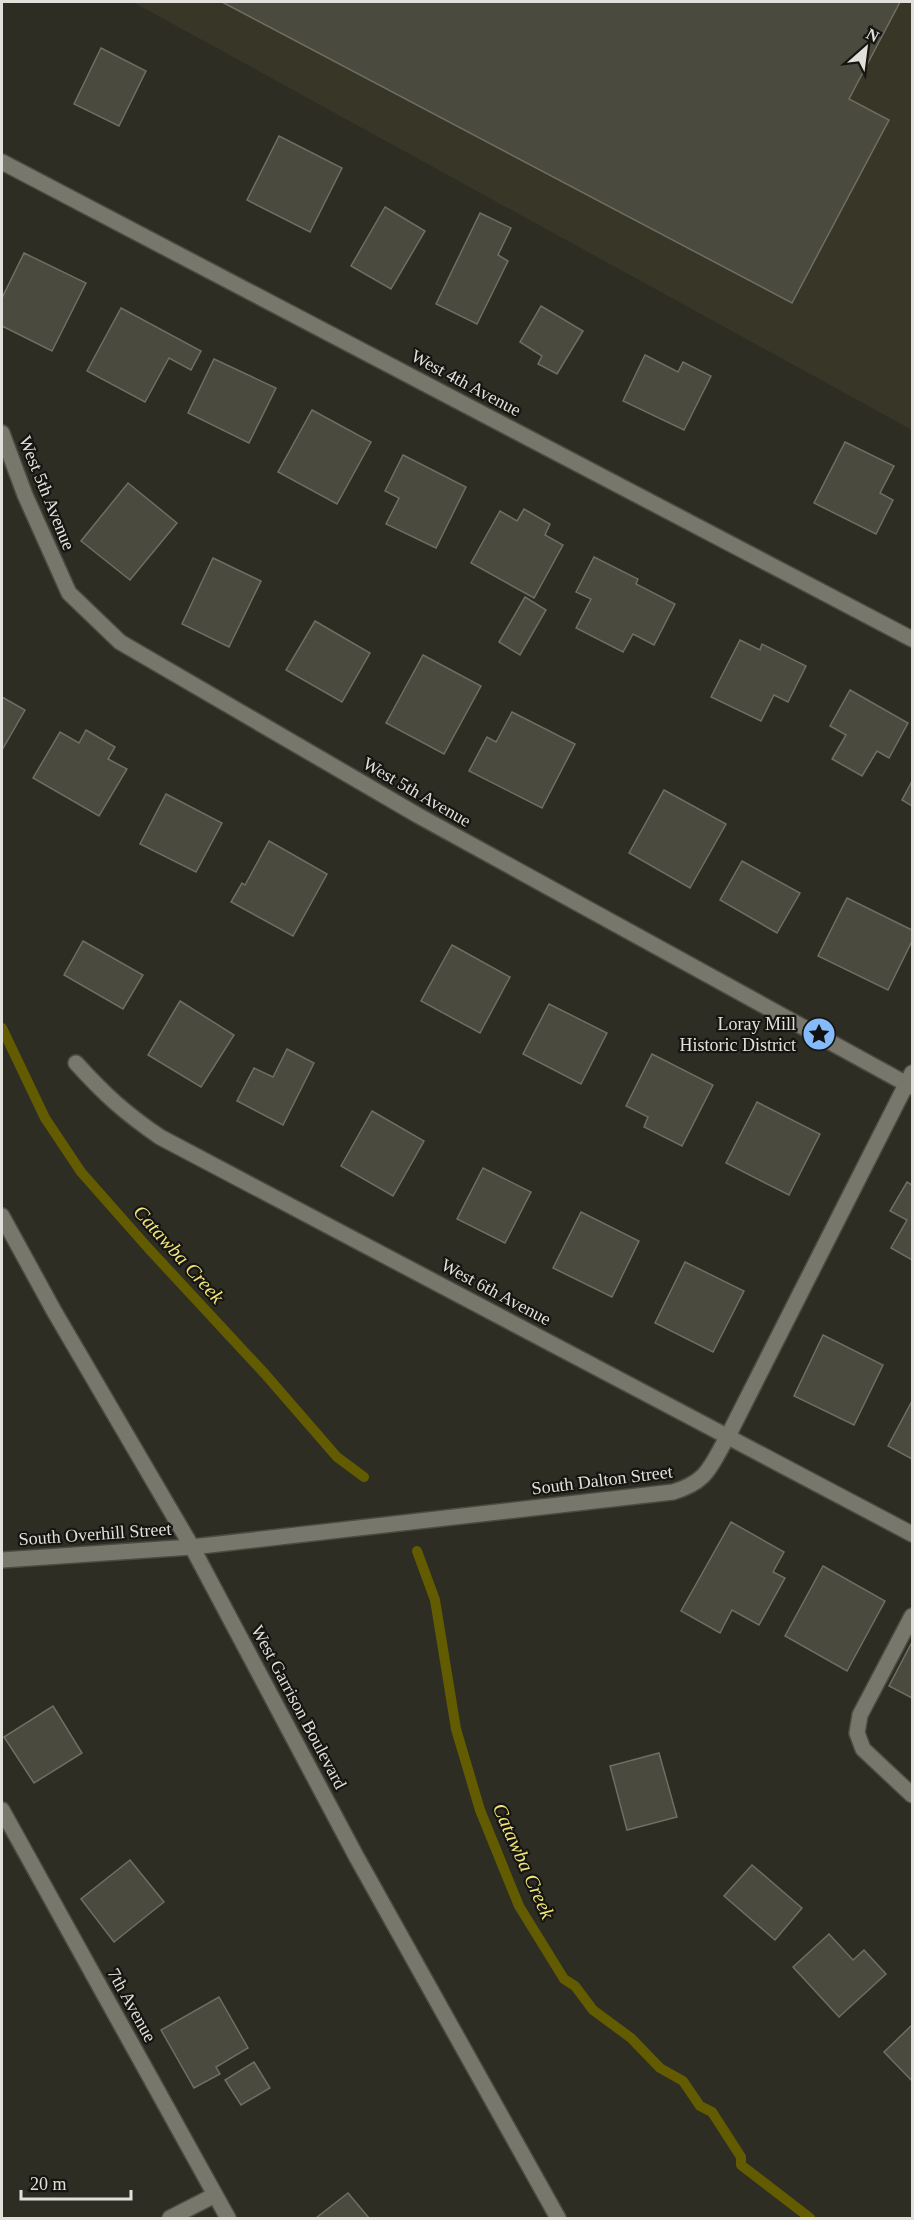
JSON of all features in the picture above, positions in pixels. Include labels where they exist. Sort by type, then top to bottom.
[{"type":"street","name":"West 4th Avenue","points":[[2,162],[912,639]]},
{"type":"street","name":"West 5th Avenue","points":[[2,433],[24,495],[69,593],[120,642],[419,816],[910,1081]]},
{"type":"street","name":"West 6th Avenue","points":[[76,1063],[103,1094],[160,1137],[912,1534]]},
{"type":"street","name":"South Dalton Street","points":[[192,1547],[673,1492],[691,1487],[704,1477],[728,1436],[910,1081]]},
{"type":"street","name":"West Garrison Boulevard","points":[[2,1216],[54,1311],[192,1547],[357,1856],[558,2218]]},
{"type":"street","name":"South Overhill Street","points":[[2,1560],[192,1547]]},
{"type":"street","points":[[912,1616],[860,1715],[857,1733],[863,1749],[912,1795]]},
{"type":"street","name":"7th Avenue","points":[[2,1810],[228,2218]]},
{"type":"street","points":[[171,2218],[215,2196]]},
{"type":"shaded area","points":[[133,2],[912,2],[912,430]]},
{"type":"building","points":[[222,2],[900,2],[849,99],[889,120],[792,303]]},
{"type":"building","points":[[101,48],[146,71],[119,126],[74,104]]},
{"type":"building","points":[[279,136],[342,168],[310,232],[247,200]]},
{"type":"building","points":[[385,207],[425,231],[391,289],[351,266]]},
{"type":"building","points":[[480,213],[511,228],[498,255],[508,261],[477,324],[436,304]]},
{"type":"building","points":[[24,253],[86,283],[52,351],[2,326],[2,298]]},
{"type":"building","points":[[541,306],[583,331],[557,374],[538,364],[542,356],[520,342]]},
{"type":"building","points":[[121,308],[201,351],[191,370],[169,358],[145,402],[87,371]]},
{"type":"building","points":[[645,355],[678,372],[683,362],[711,376],[684,430],[623,401]]},
{"type":"building","points":[[214,359],[276,388],[249,443],[188,413]]},
{"type":"building","points":[[312,410],[371,442],[337,504],[278,472]]},
{"type":"building","points":[[845,442],[894,466],[880,493],[893,500],[876,534],[814,503]]},
{"type":"building","points":[[403,455],[466,487],[436,548],[386,524],[399,498],[385,491]]},
{"type":"building","points":[[128,483],[177,523],[130,580],[81,541]]},
{"type":"building","points":[[524,509],[550,524],[545,535],[563,545],[534,598],[471,563],[500,511],[517,521]]},
{"type":"building","points":[[594,557],[638,579],[636,584],[675,604],[654,645],[633,634],[623,652],[576,628],[591,599],[576,592]]},
{"type":"building","points":[[213,558],[261,581],[229,647],[182,624]]},
{"type":"building","points":[[525,597],[546,610],[520,655],[499,642]]},
{"type":"building","points":[[315,621],[370,653],[342,702],[286,670]]},
{"type":"building","points":[[740,640],[760,650],[762,644],[806,666],[788,702],[774,695],[761,721],[711,697]]},
{"type":"building","points":[[423,655],[481,686],[444,754],[386,723]]},
{"type":"building","points":[[850,690],[908,723],[889,758],[877,751],[862,776],[832,759],[846,735],[830,726]]},
{"type":"building","points":[[2,697],[25,710],[2,750]]},
{"type":"building","points":[[512,712],[575,744],[542,808],[469,771],[487,737],[496,742]]},
{"type":"building","points":[[86,730],[115,747],[108,759],[127,769],[99,816],[33,778],[60,732],[79,743]]},
{"type":"building","points":[[912,781],[912,806],[902,800]]},
{"type":"building","points":[[664,790],[726,824],[690,888],[629,853]]},
{"type":"building","points":[[166,794],[222,823],[196,872],[140,844]]},
{"type":"building","points":[[269,841],[327,874],[293,936],[231,902],[242,883],[245,885]]},
{"type":"building","points":[[742,861],[800,893],[777,933],[720,900]]},
{"type":"building","points":[[847,898],[912,930],[912,941],[888,990],[818,956]]},
{"type":"building","points":[[83,941],[143,975],[123,1009],[64,975]]},
{"type":"building","points":[[452,945],[510,977],[480,1033],[421,1001]]},
{"type":"building","points":[[180,1001],[234,1035],[201,1087],[148,1055]]},
{"type":"building","points":[[549,1004],[607,1033],[581,1084],[523,1054]]},
{"type":"building","points":[[287,1049],[314,1063],[283,1125],[237,1101],[254,1068],[273,1077]]},
{"type":"building","points":[[652,1054],[713,1085],[682,1146],[644,1127],[648,1117],[626,1106]]},
{"type":"building","points":[[757,1102],[820,1134],[789,1195],[726,1163]]},
{"type":"building","points":[[372,1111],[424,1141],[393,1196],[341,1166]]},
{"type":"building","points":[[483,1168],[531,1192],[505,1243],[457,1219]]},
{"type":"building","points":[[907,1182],[912,1185],[912,1260],[891,1248],[907,1220],[890,1211]]},
{"type":"building","points":[[581,1212],[639,1241],[612,1297],[553,1268]]},
{"type":"building","points":[[685,1262],[744,1291],[713,1352],[655,1323]]},
{"type":"building","points":[[823,1335],[883,1365],[854,1425],[794,1396]]},
{"type":"building","points":[[912,1401],[912,1459],[888,1446]]},
{"type":"building","points":[[731,1522],[784,1552],[773,1572],[785,1578],[759,1625],[732,1610],[720,1633],[681,1611]]},
{"type":"building","points":[[823,1566],[885,1601],[847,1671],[785,1636]]},
{"type":"building","points":[[912,1642],[912,1698],[889,1686]]},
{"type":"building","points":[[53,1706],[82,1753],[34,1783],[4,1737]]},
{"type":"building","points":[[659,1753],[677,1817],[627,1830],[610,1766]]},
{"type":"building","points":[[130,1860],[164,1902],[114,1942],[81,1899]]},
{"type":"building","points":[[752,1865],[802,1908],[775,1940],[724,1896]]},
{"type":"building","points":[[829,1934],[853,1960],[864,1950],[886,1974],[839,2017],[793,1967]]},
{"type":"building","points":[[219,1997],[248,2048],[216,2067],[220,2074],[194,2088],[161,2030]]},
{"type":"building","points":[[912,2025],[912,2081],[884,2052]]},
{"type":"building","points":[[254,2062],[270,2088],[241,2105],[225,2080]]},
{"type":"building","points":[[348,2193],[369,2218],[316,2218]]},
{"type":"waterway","name":"Catawba Creek","points":[[2,1028],[45,1118],[81,1172],[265,1374],[337,1457],[364,1477]]},
{"type":"waterway","name":"Catawba Creek","points":[[417,1551],[435,1600],[456,1729],[480,1810],[519,1906],[564,1979],[575,1986],[593,2010],[631,2038],[660,2068],[683,2081],[700,2106],[712,2112],[741,2157],[741,2165],[810,2218]]},
{"type":"place","name":"Loray Mill Historic District","points":[[819,1034]]}]
